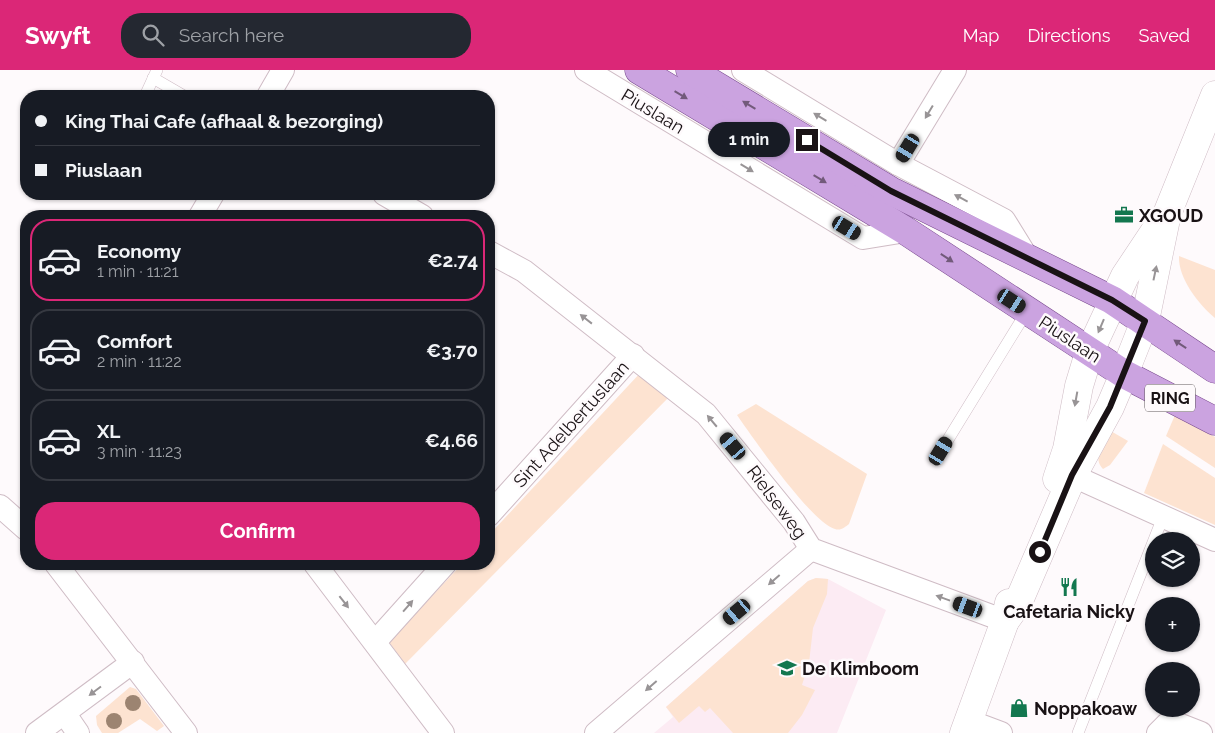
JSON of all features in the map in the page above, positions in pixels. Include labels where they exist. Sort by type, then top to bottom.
[{"type":"main road","name":"Piuslaan","points":[[639,70],[906,231],[1124,374],[1215,421]]},
{"type":"main road","name":"RING","points":[[690,70],[891,191],[1030,262],[1112,300],[1215,369]]},
{"type":"street","points":[[271,90],[283,70]]},
{"type":"street","name":"Piuslaan","points":[[586,70],[863,238],[906,231]]},
{"type":"street","points":[[743,70],[898,164],[1004,220],[1030,262]]},
{"type":"street","points":[[898,164],[954,70]]},
{"type":"street","points":[[1001,733],[966,727],[1005,621],[1018,603],[1066,473],[1110,407],[1145,321],[1167,214],[1215,95]]},
{"type":"street","points":[[394,200],[412,210]]},
{"type":"street","points":[[1066,473],[1067,448],[1079,386],[1089,352],[1125,276],[1167,214]]},
{"type":"street","name":"Rielseweg","points":[[495,255],[524,271],[706,414],[794,522],[812,548],[1005,621]]},
{"type":"street","name":"Sint Adelbertuslaan","points":[[495,508],[633,355]]},
{"type":"street","points":[[1066,473],[1215,540]]},
{"type":"street","points":[[0,506],[20,524]]},
{"type":"street","points":[[596,733],[812,548]]},
{"type":"street","points":[[61,570],[186,733]]},
{"type":"street","points":[[320,570],[443,733]]},
{"type":"street","points":[[375,642],[440,570]]},
{"type":"street","points":[[37,733],[133,662]]},
{"type":"street","points":[[65,714],[78,733]]},
{"type":"street","points":[[1158,733],[1167,724],[1178,724],[1201,733]]},
{"type":"lane","points":[[148,90],[155,74],[176,90]]},
{"type":"lane","points":[[941,451],[1028,311]]},
{"type":"lane","points":[[1078,733],[1163,517]]},
{"type":"shaded area","points":[[1179,256],[1215,270],[1215,318],[1202,306],[1185,282]]},
{"type":"shaded area","points":[[642,371],[671,395],[405,664],[389,642],[456,570],[495,570],[495,529]]},
{"type":"shaded area","points":[[756,404],[867,474],[849,524],[841,529],[835,529],[825,523],[783,478],[737,415]]},
{"type":"shaded area","points":[[1175,415],[1215,437],[1215,468],[1166,436]]},
{"type":"shaded area","points":[[1109,430],[1128,441],[1110,465],[1103,469],[1098,460],[1098,455]]},
{"type":"shaded area","points":[[1163,444],[1215,478],[1215,525],[1144,493]]},
{"type":"shaded area","name":"De Klimboom","points":[[816,578],[828,579],[886,610],[837,733],[654,733],[673,717],[666,707],[808,581]]},
{"type":"shaded area","points":[[816,578],[828,579],[827,594],[813,628],[809,663],[802,685],[815,690],[802,715],[788,733],[733,733],[710,708],[705,712],[699,706],[679,723],[666,707],[808,581]]},
{"type":"shaded area","points":[[130,687],[136,689],[164,726],[157,731],[140,719],[118,733],[102,733],[97,725],[96,716]]},
{"type":"place","name":"XGOUD","points":[[1124,215]]},
{"type":"place","name":"Cafetaria Nicky","points":[[1069,587]]},
{"type":"place","name":"De Klimboom","points":[[787,668]]},
{"type":"place","name":"Noppakoaw","points":[[1019,708]]},
{"type":"route","points":[[807,140],[891,191],[1030,262],[1112,300],[1145,321],[1110,407],[1072,475],[1040,552]]}]
